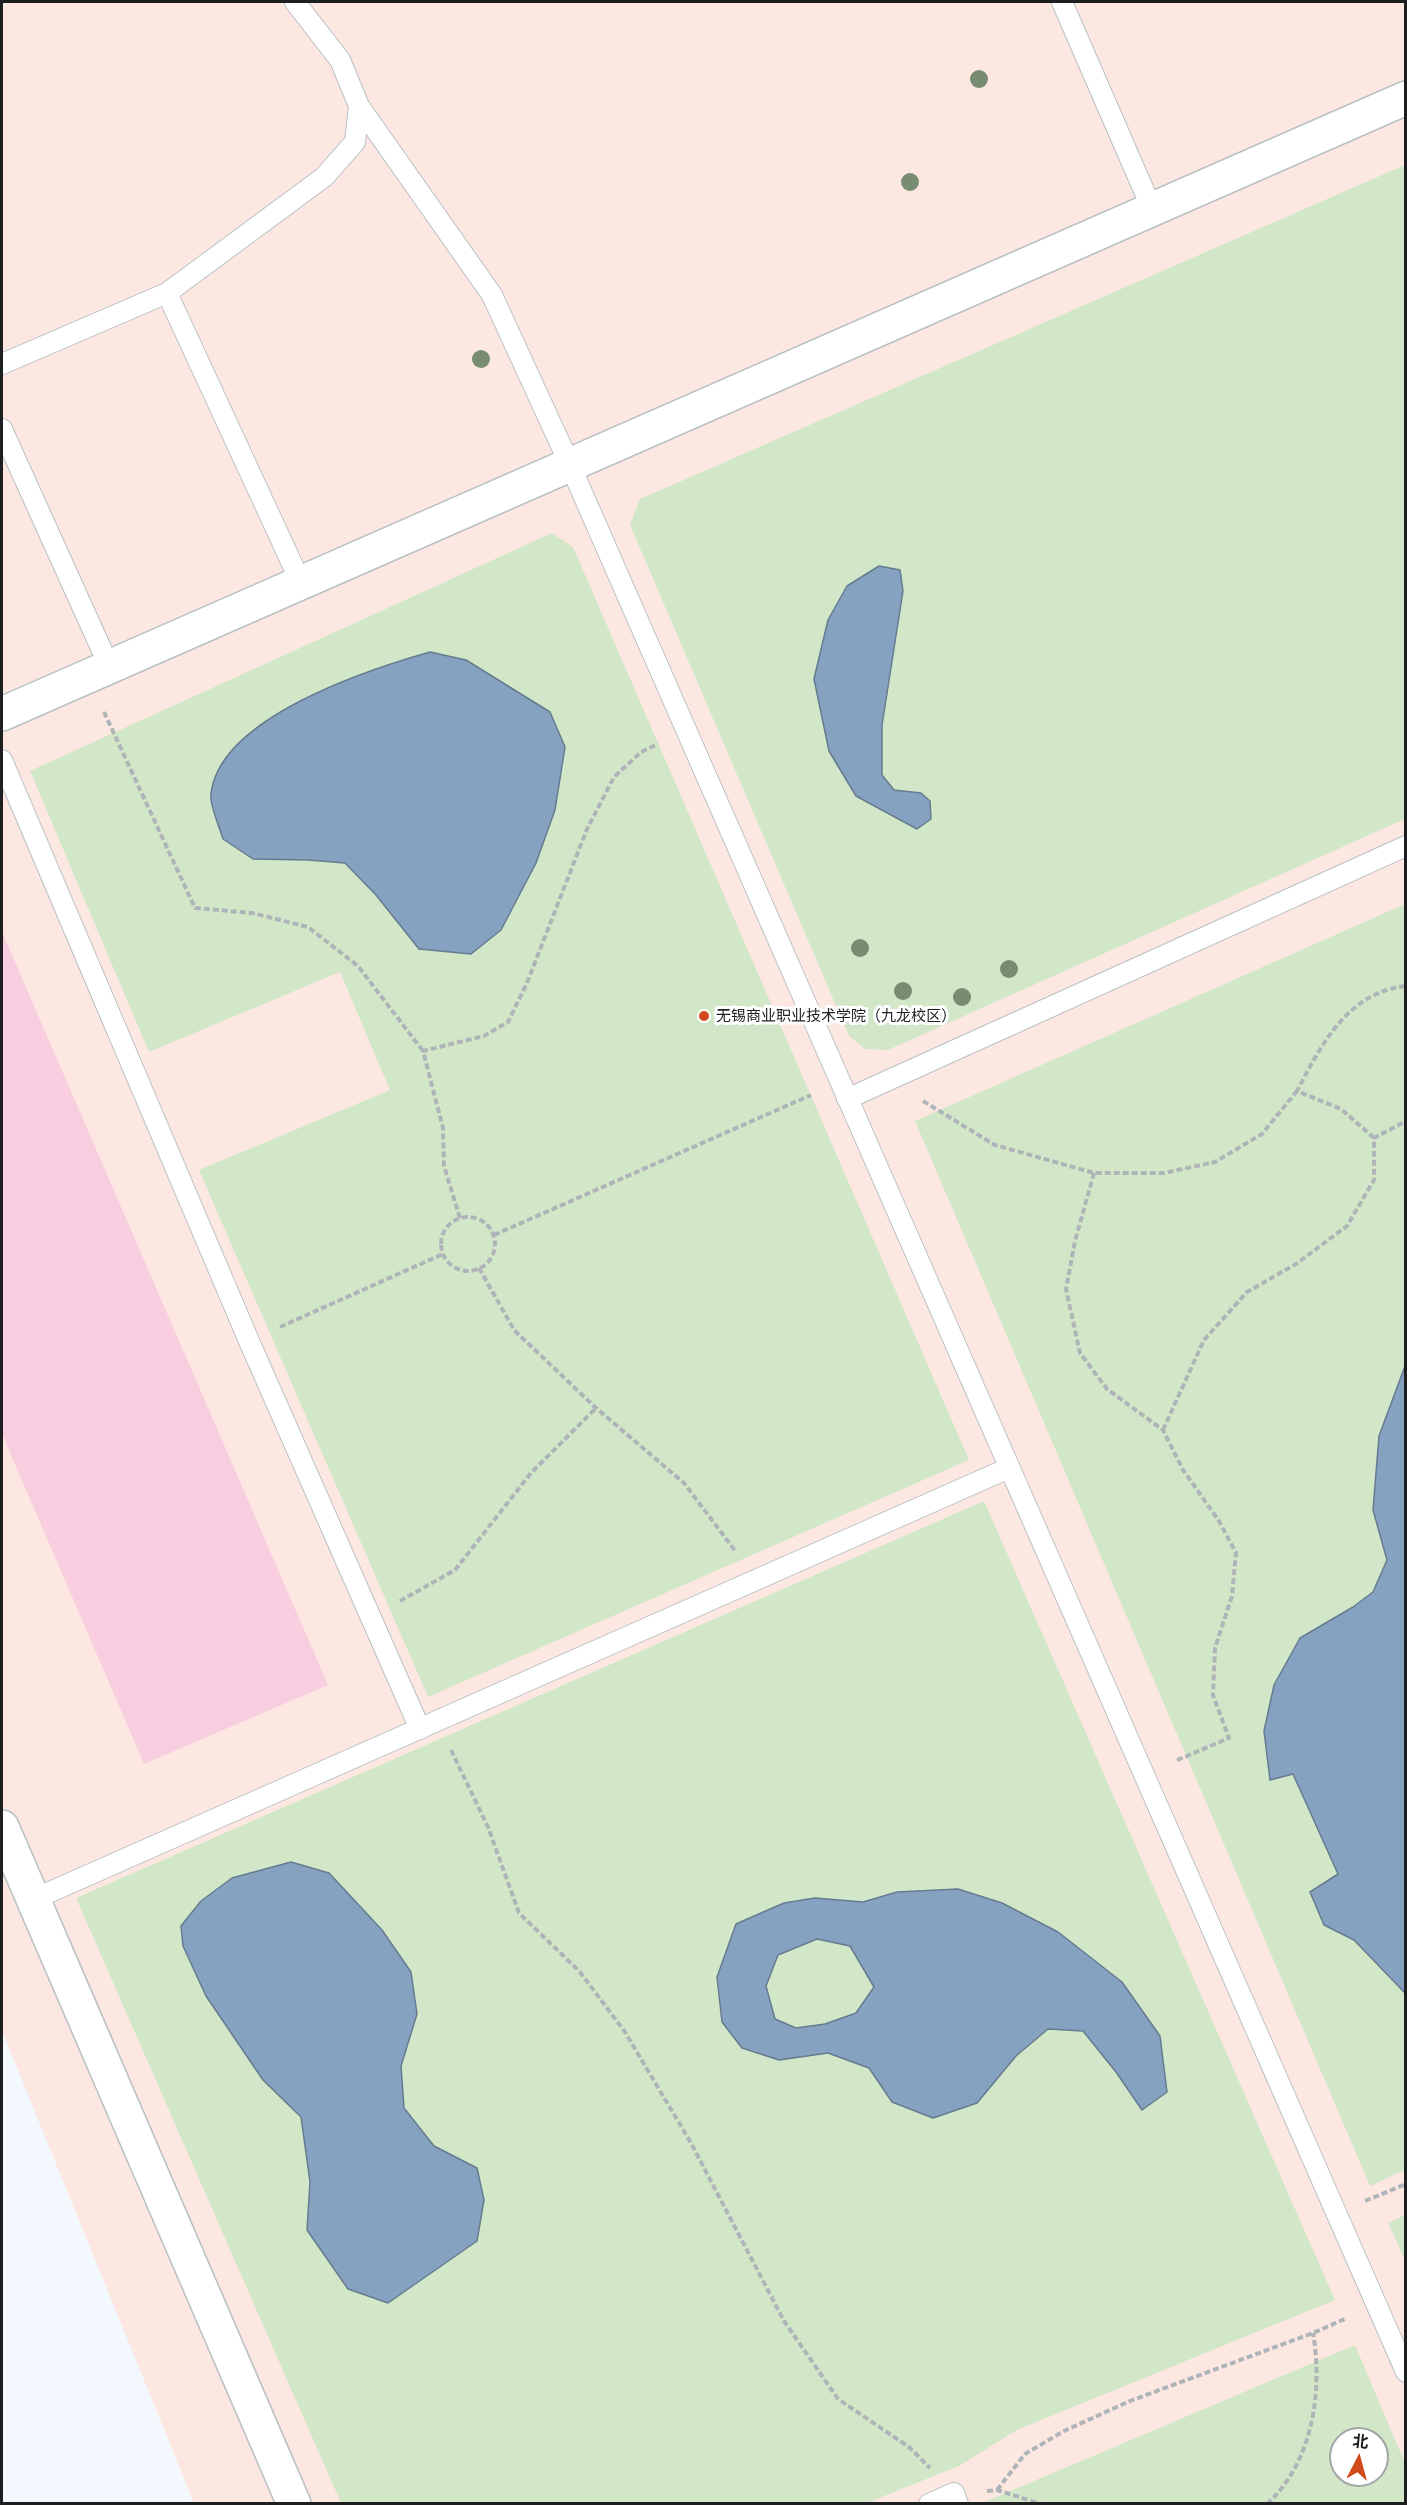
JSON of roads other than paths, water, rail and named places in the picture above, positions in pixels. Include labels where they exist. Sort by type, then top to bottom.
[{"type":"street","points":[[2,714],[1406,98]]},
{"type":"street","points":[[2,1827],[294,2504]]},
{"type":"lane","points":[[295,2],[340,60],[359,106],[492,295],[570,465],[1406,2372]]},
{"type":"lane","points":[[1062,2],[1152,209]]},
{"type":"lane","points":[[2,364],[167,292],[324,177],[355,142],[359,106]]},
{"type":"lane","points":[[167,292],[301,583]]},
{"type":"lane","points":[[2,429],[98,671]]},
{"type":"lane","points":[[2,760],[249,1341],[371,1618],[428,1725]]},
{"type":"lane","points":[[843,1091],[890,1080],[1406,846]]},
{"type":"lane","points":[[32,1900],[1009,1468]]},
{"type":"lane","points":[[929,2504],[956,2498]]},
{"type":"water","points":[[879,566],[900,570],[903,591],[882,725],[882,775],[894,790],[921,793],[930,801],[931,819],[917,829],[856,796],[829,751],[814,679],[828,620],[847,586]]},
{"type":"water","points":[[430,652],[466,660],[550,712],[565,747],[555,810],[536,863],[501,930],[471,954],[419,949],[376,895],[345,863],[253,859],[223,839],[211,798],[220,767],[240,742],[267,720],[335,685]]},
{"type":"water","points":[[1405,1366],[1405,1993],[1354,1940],[1324,1925],[1310,1892],[1338,1874],[1293,1774],[1270,1780],[1264,1731],[1274,1685],[1300,1638],[1353,1607],[1373,1592],[1387,1560],[1373,1510],[1379,1436]]},
{"type":"water","points":[[291,1862],[329,1873],[382,1930],[411,1972],[417,2014],[401,2066],[404,2108],[434,2146],[477,2168],[484,2200],[477,2241],[388,2303],[348,2289],[307,2230],[310,2182],[301,2117],[263,2080],[206,1996],[183,1946],[181,1926],[201,1901],[232,1878]]},
{"type":"water","points":[[958,1889],[1002,1903],[1058,1932],[1122,1982],[1160,2036],[1167,2092],[1142,2110],[1116,2072],[1083,2031],[1048,2029],[1016,2056],[977,2103],[933,2118],[892,2102],[869,2068],[828,2053],[779,2060],[742,2048],[722,2022],[717,1977],[736,1924],[784,1903],[815,1898],[863,1902],[897,1892]],"holes":[[[817,1939],[850,1946],[874,1987],[856,2013],[825,2024],[796,2028],[775,2019],[766,1986],[778,1955]]]},
{"type":"place","name":"无锡商业职业技术学院（九龙校区）","points":[[704,1016]]}]
